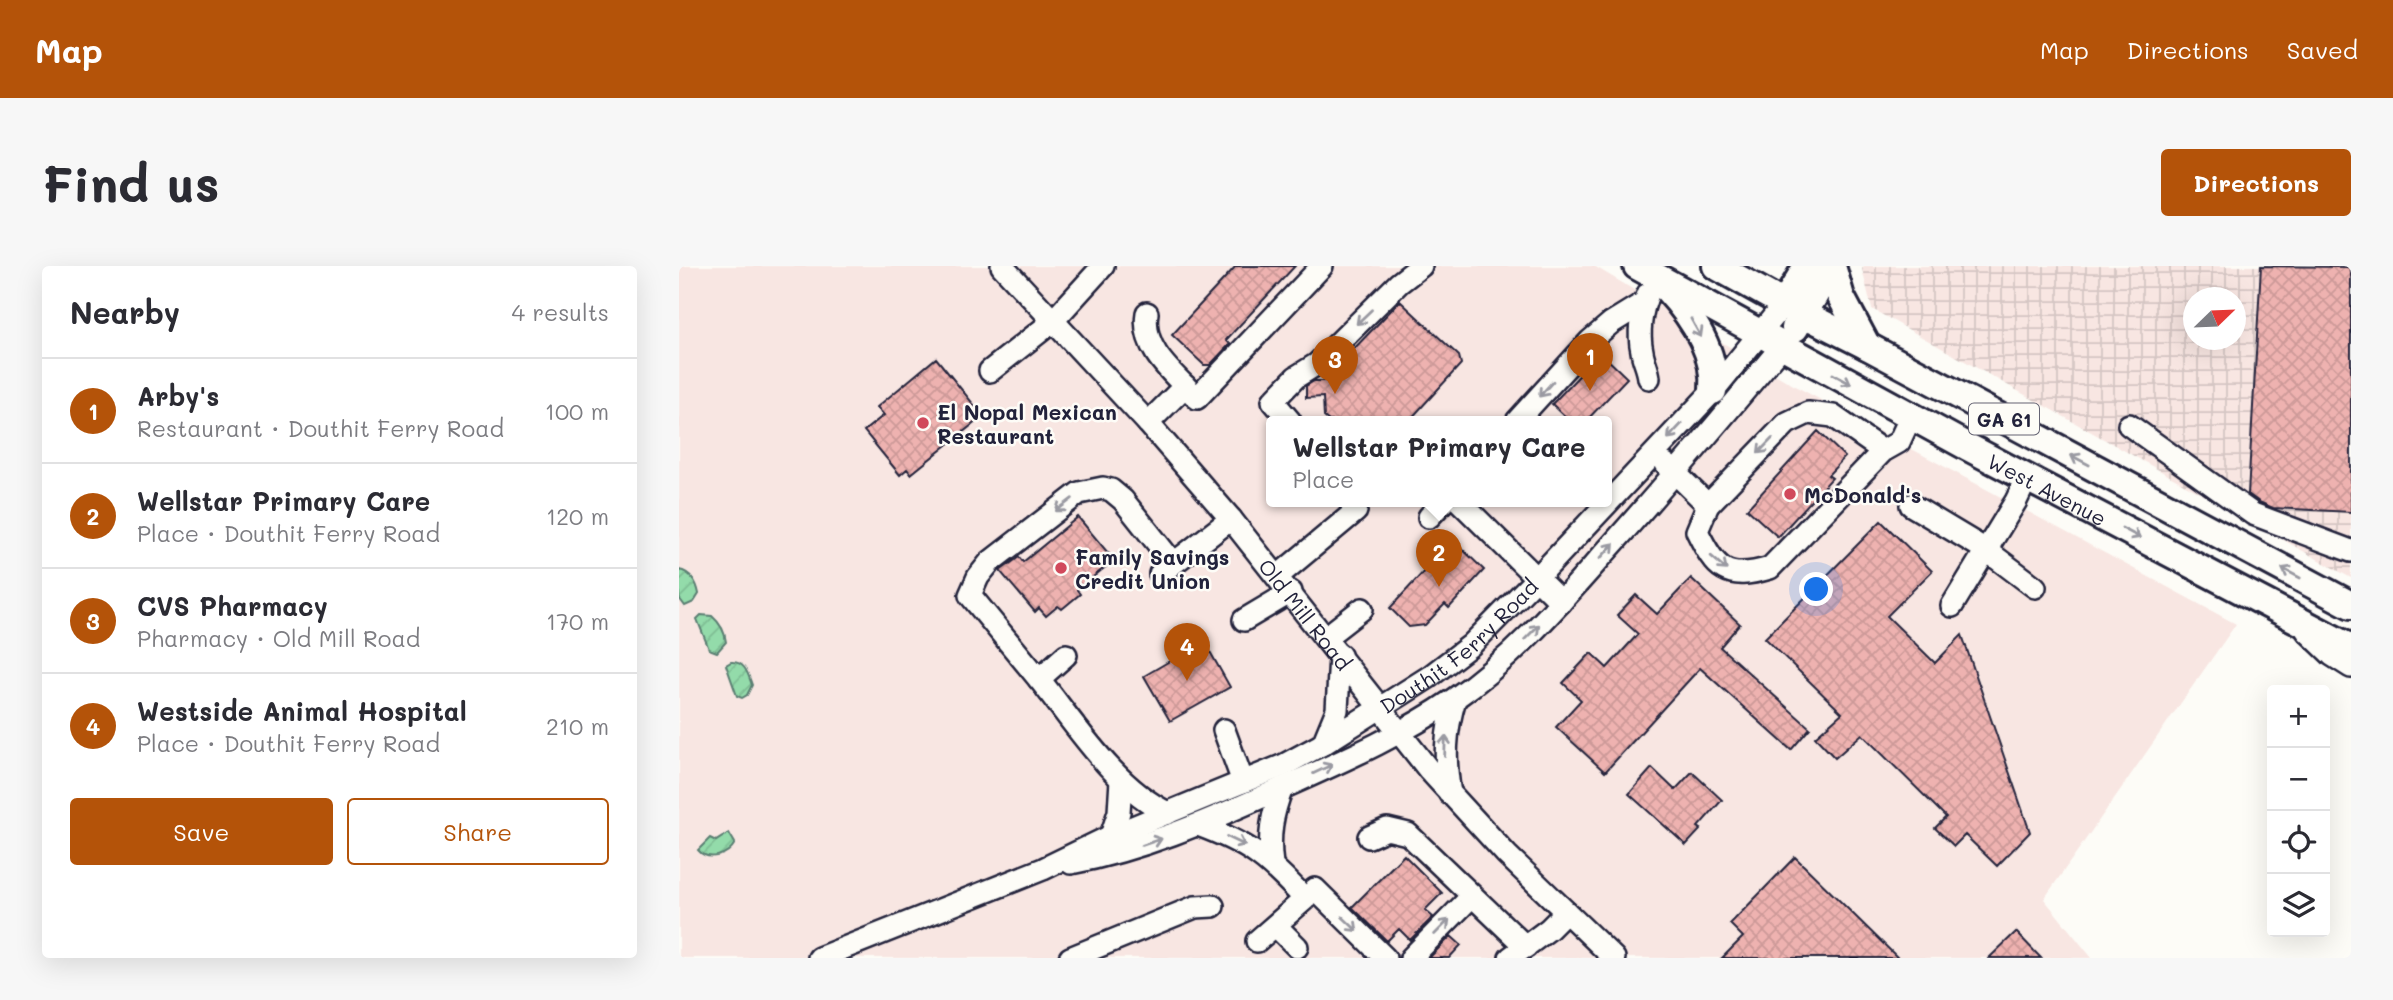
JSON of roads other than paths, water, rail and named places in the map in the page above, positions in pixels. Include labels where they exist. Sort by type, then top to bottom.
[{"type":"main road","name":"West Avenue","points":[[1716,266],[2351,605]]},
{"type":"main road","points":[[1794,309],[1807,266]]},
{"type":"main road","points":[[1771,340],[1832,266]]},
{"type":"main road","points":[[1832,266],[1841,297],[1867,346]]},
{"type":"main road","name":"West Avenue","points":[[1646,271],[1911,416],[2351,648]]},
{"type":"main road","points":[[1646,271],[1683,306],[1699,331],[1709,362],[1713,391]]},
{"type":"street","name":"Old Mill Road","points":[[1002,266],[1148,423],[1231,519],[1450,794],[1507,855],[1614,958]]},
{"type":"street","points":[[990,371],[1052,321],[1103,266]]},
{"type":"street","points":[[1147,313],[1145,325],[1150,346],[1197,398],[1322,266]]},
{"type":"street","points":[[1286,416],[1273,401],[1296,377],[1317,364],[1399,283],[1418,268]]},
{"type":"street","points":[[1646,271],[1641,325],[1642,353],[1649,378]]},
{"type":"street","points":[[1522,416],[1590,341],[1611,323],[1645,302]]},
{"type":"street","points":[[1611,323],[1642,353]]},
{"type":"street","name":"Douthit Ferry Road","points":[[1612,499],[1713,391],[1771,340]]},
{"type":"street","name":"Douthit Ferry Road","points":[[1043,869],[1106,857],[1198,825],[1399,732],[1455,699],[1501,662],[1561,602],[1675,474],[1771,340]]},
{"type":"street","points":[[1148,423],[1185,386]]},
{"type":"street","points":[[1883,451],[1833,416],[1808,412],[1787,424],[1708,505],[1697,531],[1709,554],[1723,570],[1745,575],[1770,568],[1883,451],[1899,442],[1911,416]]},
{"type":"street","points":[[2129,425],[2253,514],[2349,549]]},
{"type":"street","points":[[1655,453],[1708,505]]},
{"type":"street","points":[[1952,606],[2016,501],[2027,478]]},
{"type":"street","points":[[1168,813],[1148,803],[1121,780],[970,595],[978,577],[990,562],[1086,490],[1111,490],[1123,500],[1167,568],[1231,519]]},
{"type":"street","points":[[1911,505],[1986,550],[2035,587]]},
{"type":"street","points":[[1244,620],[1284,584],[1352,507]]},
{"type":"street","points":[[1429,517],[1438,507]]},
{"type":"street","points":[[1465,507],[1561,602]]},
{"type":"street","name":"Douthit Ferry Road","points":[[818,958],[1043,869],[1111,835],[1284,765],[1323,744],[1381,709],[1472,645],[1604,507]]},
{"type":"street","points":[[1326,637],[1361,609]]},
{"type":"street","points":[[2295,620],[2332,655],[2351,667]]},
{"type":"street","points":[[1039,679],[1066,655]]},
{"type":"street","points":[[1323,744],[1337,710],[1340,655]]},
{"type":"street","points":[[1450,794],[1445,766],[1446,735],[1455,699]]},
{"type":"street","points":[[1224,730],[1243,782]]},
{"type":"street","points":[[1111,835],[1119,812],[1121,780]]},
{"type":"street","points":[[1272,864],[1271,830],[1282,788]]},
{"type":"street","points":[[1198,825],[1253,849],[1315,890],[1385,958]]},
{"type":"street","points":[[1369,837],[1387,829],[1408,834],[1472,896],[1518,953],[1566,912]]},
{"type":"street","points":[[1257,941],[1315,890]]},
{"type":"street","points":[[1411,958],[1472,896]]},
{"type":"street","points":[[1070,958],[1195,907],[1213,906]]},
{"type":"street","points":[[1276,926],[1297,947]]},
{"type":"place","name":"Arby's","points":[[1590,391]]},
{"type":"place","name":"CVS Pharmacy","points":[[1335,394]]},
{"type":"place","name":"El Nopal Mexican Restaurant","points":[[923,423]]},
{"type":"place","name":"McDonald's","points":[[1790,494]]},
{"type":"place","name":"Family Savings Credit Union","points":[[1061,568]]},
{"type":"place","name":"Wellstar Primary Care","points":[[1439,587]]},
{"type":"place","name":"Westside Animal Hospital","points":[[1187,681]]}]
